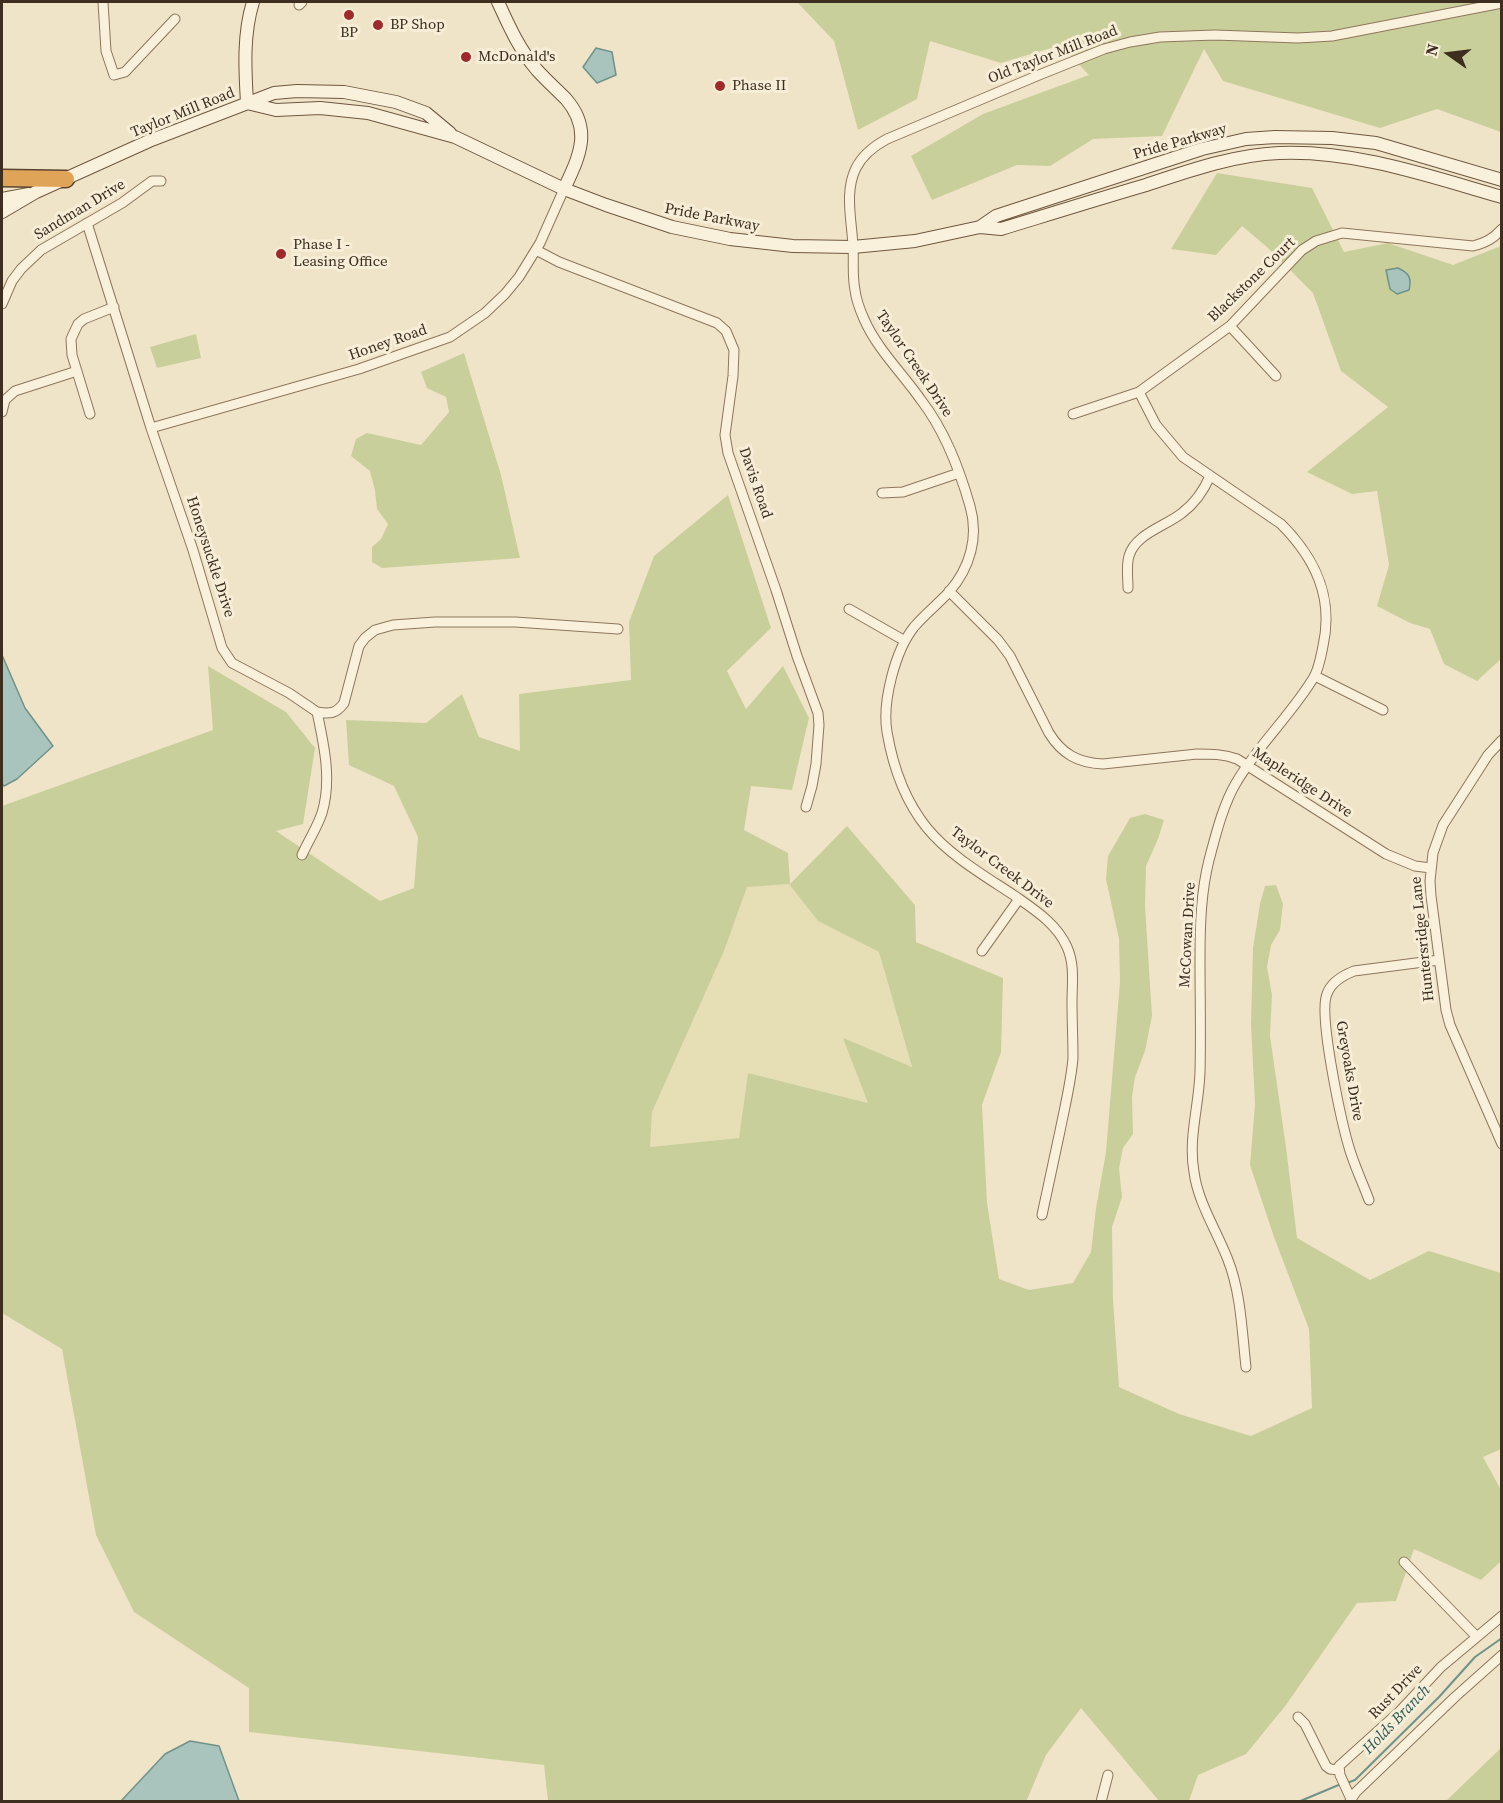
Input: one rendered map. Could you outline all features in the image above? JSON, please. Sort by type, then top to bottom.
[{"type":"highway","points":[[2,178],[66,179]]},
{"type":"main road","name":"Taylor Mill Road","points":[[2,212],[36,192],[149,141],[247,103],[246,41],[248,18],[253,2]]},
{"type":"main road","points":[[498,2],[524,54],[548,83],[568,102],[580,122],[581,146],[564,189]]},
{"type":"main road","name":"Pride Parkway","points":[[247,103],[274,93],[297,91],[369,95],[426,113],[455,137]]},
{"type":"main road","name":"Pride Parkway","points":[[247,103],[276,110],[320,108],[368,113],[455,137],[564,189],[641,217],[700,233],[757,243],[794,246],[853,247],[915,242],[980,227],[1002,229],[1205,166],[1278,153],[1363,159],[1392,165],[1502,197]]},
{"type":"main road","name":"Pride Parkway","points":[[980,227],[996,216],[1202,148],[1275,137],[1332,138],[1376,143],[1502,180]]},
{"type":"main road","name":"Taylor Mill Road","points":[[2,199],[36,192]]},
{"type":"street","points":[[103,2],[106,51],[114,75],[125,72],[175,19]]},
{"type":"street","name":"Old Taylor Mill Road","points":[[853,247],[849,204],[850,185],[859,163],[873,147],[1002,89],[1104,49],[1160,37],[1246,35],[1298,38],[1332,36],[1502,3]]},
{"type":"street","name":"Sandman Drive","points":[[2,304],[12,281],[30,260],[60,238],[123,202],[152,181],[161,181]]},
{"type":"street","name":"Honey Road","points":[[151,428],[359,369],[450,337],[485,313],[519,277],[536,250],[564,189]]},
{"type":"street","name":"Honeysuckle Drive","points":[[87,223],[225,653],[232,663],[289,693],[317,712]]},
{"type":"street","name":"Blackstone Court","points":[[1073,414],[1139,392],[1230,326],[1302,250],[1329,236],[1342,233],[1473,246],[1494,238],[1502,229]]},
{"type":"street","name":"Taylor Creek Drive","points":[[853,247],[855,290],[864,319],[932,415],[951,451],[971,510],[974,531],[972,548],[962,575],[914,627],[898,656],[891,681],[886,722],[899,777],[908,800],[935,837],[957,856],[1053,925],[1064,941],[1071,959],[1073,977],[1072,1059],[1068,1093],[1042,1215]]},
{"type":"street","name":"Davis Road","points":[[536,250],[559,262],[717,323],[726,331],[735,350],[725,435],[728,453],[818,713],[816,764],[806,807]]},
{"type":"street","points":[[90,414],[76,371],[70,345],[71,339],[78,324],[91,315],[114,307]]},
{"type":"street","points":[[1230,326],[1276,376]]},
{"type":"street","points":[[2,412],[4,400],[15,391],[76,371]]},
{"type":"street","name":"McCowan Drive","points":[[1139,392],[1156,425],[1183,457],[1281,524],[1294,537],[1312,562],[1324,594],[1326,611],[1325,639],[1315,676],[1236,782],[1224,808],[1203,891],[1200,922],[1200,1074],[1192,1154],[1198,1191],[1229,1262],[1237,1293],[1246,1367]]},
{"type":"street","points":[[882,493],[903,492],[958,473]]},
{"type":"street","points":[[1128,588],[1129,555],[1136,542],[1183,513],[1194,502],[1210,477]]},
{"type":"street","name":"Mapleridge Drive","points":[[949,591],[998,640],[1010,656],[1048,734],[1067,755],[1092,764],[1211,754],[1230,757],[1386,855],[1415,866],[1431,868]]},
{"type":"street","points":[[849,609],[905,641]]},
{"type":"street","points":[[302,855],[318,822],[326,793],[325,750],[317,712],[334,714],[344,703],[359,646],[375,630],[393,625],[435,622],[515,622],[618,629]]},
{"type":"street","points":[[1315,676],[1383,710]]},
{"type":"street","name":"Huntersridge Lane","points":[[1502,740],[1488,754],[1443,825],[1433,853],[1431,868],[1431,896],[1446,1010],[1450,1025],[1502,1144]]},
{"type":"street","points":[[981,951],[1019,899]]},
{"type":"street","name":"Greyoaks Drive","points":[[1369,1200],[1348,1146],[1343,1125],[1324,1018],[1326,995],[1343,975],[1354,971],[1439,960]]},
{"type":"street","points":[[1404,1562],[1476,1636]]},
{"type":"street","name":"Rust Drive","points":[[1339,1773],[1339,1766],[1378,1732],[1441,1667],[1502,1616]]},
{"type":"street","points":[[1351,1800],[1356,1792],[1502,1655]]},
{"type":"street","points":[[1298,1717],[1305,1724],[1326,1767],[1339,1773],[1351,1800]]},
{"type":"street","points":[[1101,1802],[1108,1775]]},
{"type":"shaded area","points":[[789,884],[818,921],[879,952],[912,1068],[844,1039],[869,1103],[748,1073],[739,1138],[650,1147],[652,1112],[724,951],[747,886]]},
{"type":"green space","points":[[797,2],[1501,2],[1501,132],[1437,109],[1380,128],[1223,81],[1204,49],[1162,136],[1093,139],[1050,166],[1017,165],[932,200],[911,156],[983,114],[1089,75],[1061,45],[1001,63],[930,41],[917,99],[858,130],[834,41]]},
{"type":"green space","points":[[1217,173],[1312,188],[1344,252],[1388,243],[1453,265],[1501,246],[1501,659],[1477,681],[1444,664],[1430,629],[1410,623],[1377,606],[1389,565],[1377,491],[1352,494],[1307,472],[1388,407],[1341,371],[1313,293],[1267,247],[1242,226],[1216,255],[1171,249]]},
{"type":"green space","points":[[196,334],[201,358],[157,368],[150,347]]},
{"type":"green space","points":[[464,353],[501,475],[520,558],[382,568],[372,562],[372,547],[381,539],[388,524],[377,509],[370,471],[351,456],[356,439],[367,433],[421,445],[449,412],[446,397],[427,388],[421,372]]},
{"type":"green space","points":[[728,495],[771,628],[727,671],[746,709],[783,666],[809,718],[792,790],[751,786],[744,830],[788,853],[790,884],[847,826],[915,905],[916,942],[1003,978],[1001,1052],[982,1105],[987,1203],[999,1279],[1029,1290],[1073,1283],[1091,1252],[1106,1152],[1120,982],[1119,939],[1106,879],[1108,856],[1130,818],[1145,814],[1164,820],[1146,866],[1145,906],[1152,1016],[1145,1051],[1135,1077],[1132,1097],[1133,1134],[1123,1148],[1119,1168],[1122,1197],[1112,1227],[1113,1299],[1119,1387],[1179,1414],[1251,1436],[1312,1408],[1309,1329],[1250,1165],[1255,1104],[1251,1024],[1253,948],[1265,886],[1276,885],[1283,904],[1280,930],[1271,945],[1267,967],[1272,995],[1270,1036],[1297,1238],[1370,1280],[1429,1251],[1501,1273],[1501,1449],[1483,1457],[1501,1490],[1501,1561],[1481,1580],[1414,1549],[1396,1601],[1357,1603],[1286,1705],[1246,1754],[1198,1775],[1189,1801],[1159,1801],[1081,1708],[1046,1755],[1026,1802],[548,1801],[544,1765],[249,1732],[249,1688],[134,1612],[96,1535],[62,1349],[2,1313],[2,806],[213,730],[208,666],[286,712],[315,748],[303,824],[276,831],[380,901],[414,888],[418,837],[394,786],[349,765],[346,720],[426,723],[462,694],[479,737],[520,751],[519,694],[631,680],[629,622],[654,556]],"holes":[[[789,884],[818,921],[879,952],[912,1067],[843,1038],[868,1103],[748,1073],[739,1138],[650,1147],[652,1112],[724,951],[747,887]]]},
{"type":"green space","points":[[1501,1748],[1501,1801],[1446,1801]]},
{"type":"water","points":[[596,48],[612,52],[616,75],[597,83],[583,67]]},
{"type":"water","points":[[1398,268],[1407,274],[1410,282],[1409,290],[1397,294],[1390,289],[1386,270]]},
{"type":"water","points":[[2,655],[25,708],[53,746],[17,779],[4,786],[2,784]]},
{"type":"water","points":[[190,1741],[219,1746],[239,1801],[121,1801],[165,1754]]},
{"type":"waterway","name":"Holds Branch","points":[[1347,1783],[1355,1780],[1439,1697],[1475,1657],[1502,1638]]},
{"type":"waterway","name":"Holds Branch","points":[[1298,1802],[1341,1784]]},
{"type":"place","name":"BP","points":[[349,15]]},
{"type":"place","name":"BP Shop","points":[[378,25]]},
{"type":"place","name":"McDonald's","points":[[466,57]]},
{"type":"place","name":"Phase II","points":[[720,86]]},
{"type":"place","name":"Phase I - Leasing Office","points":[[281,254]]}]
